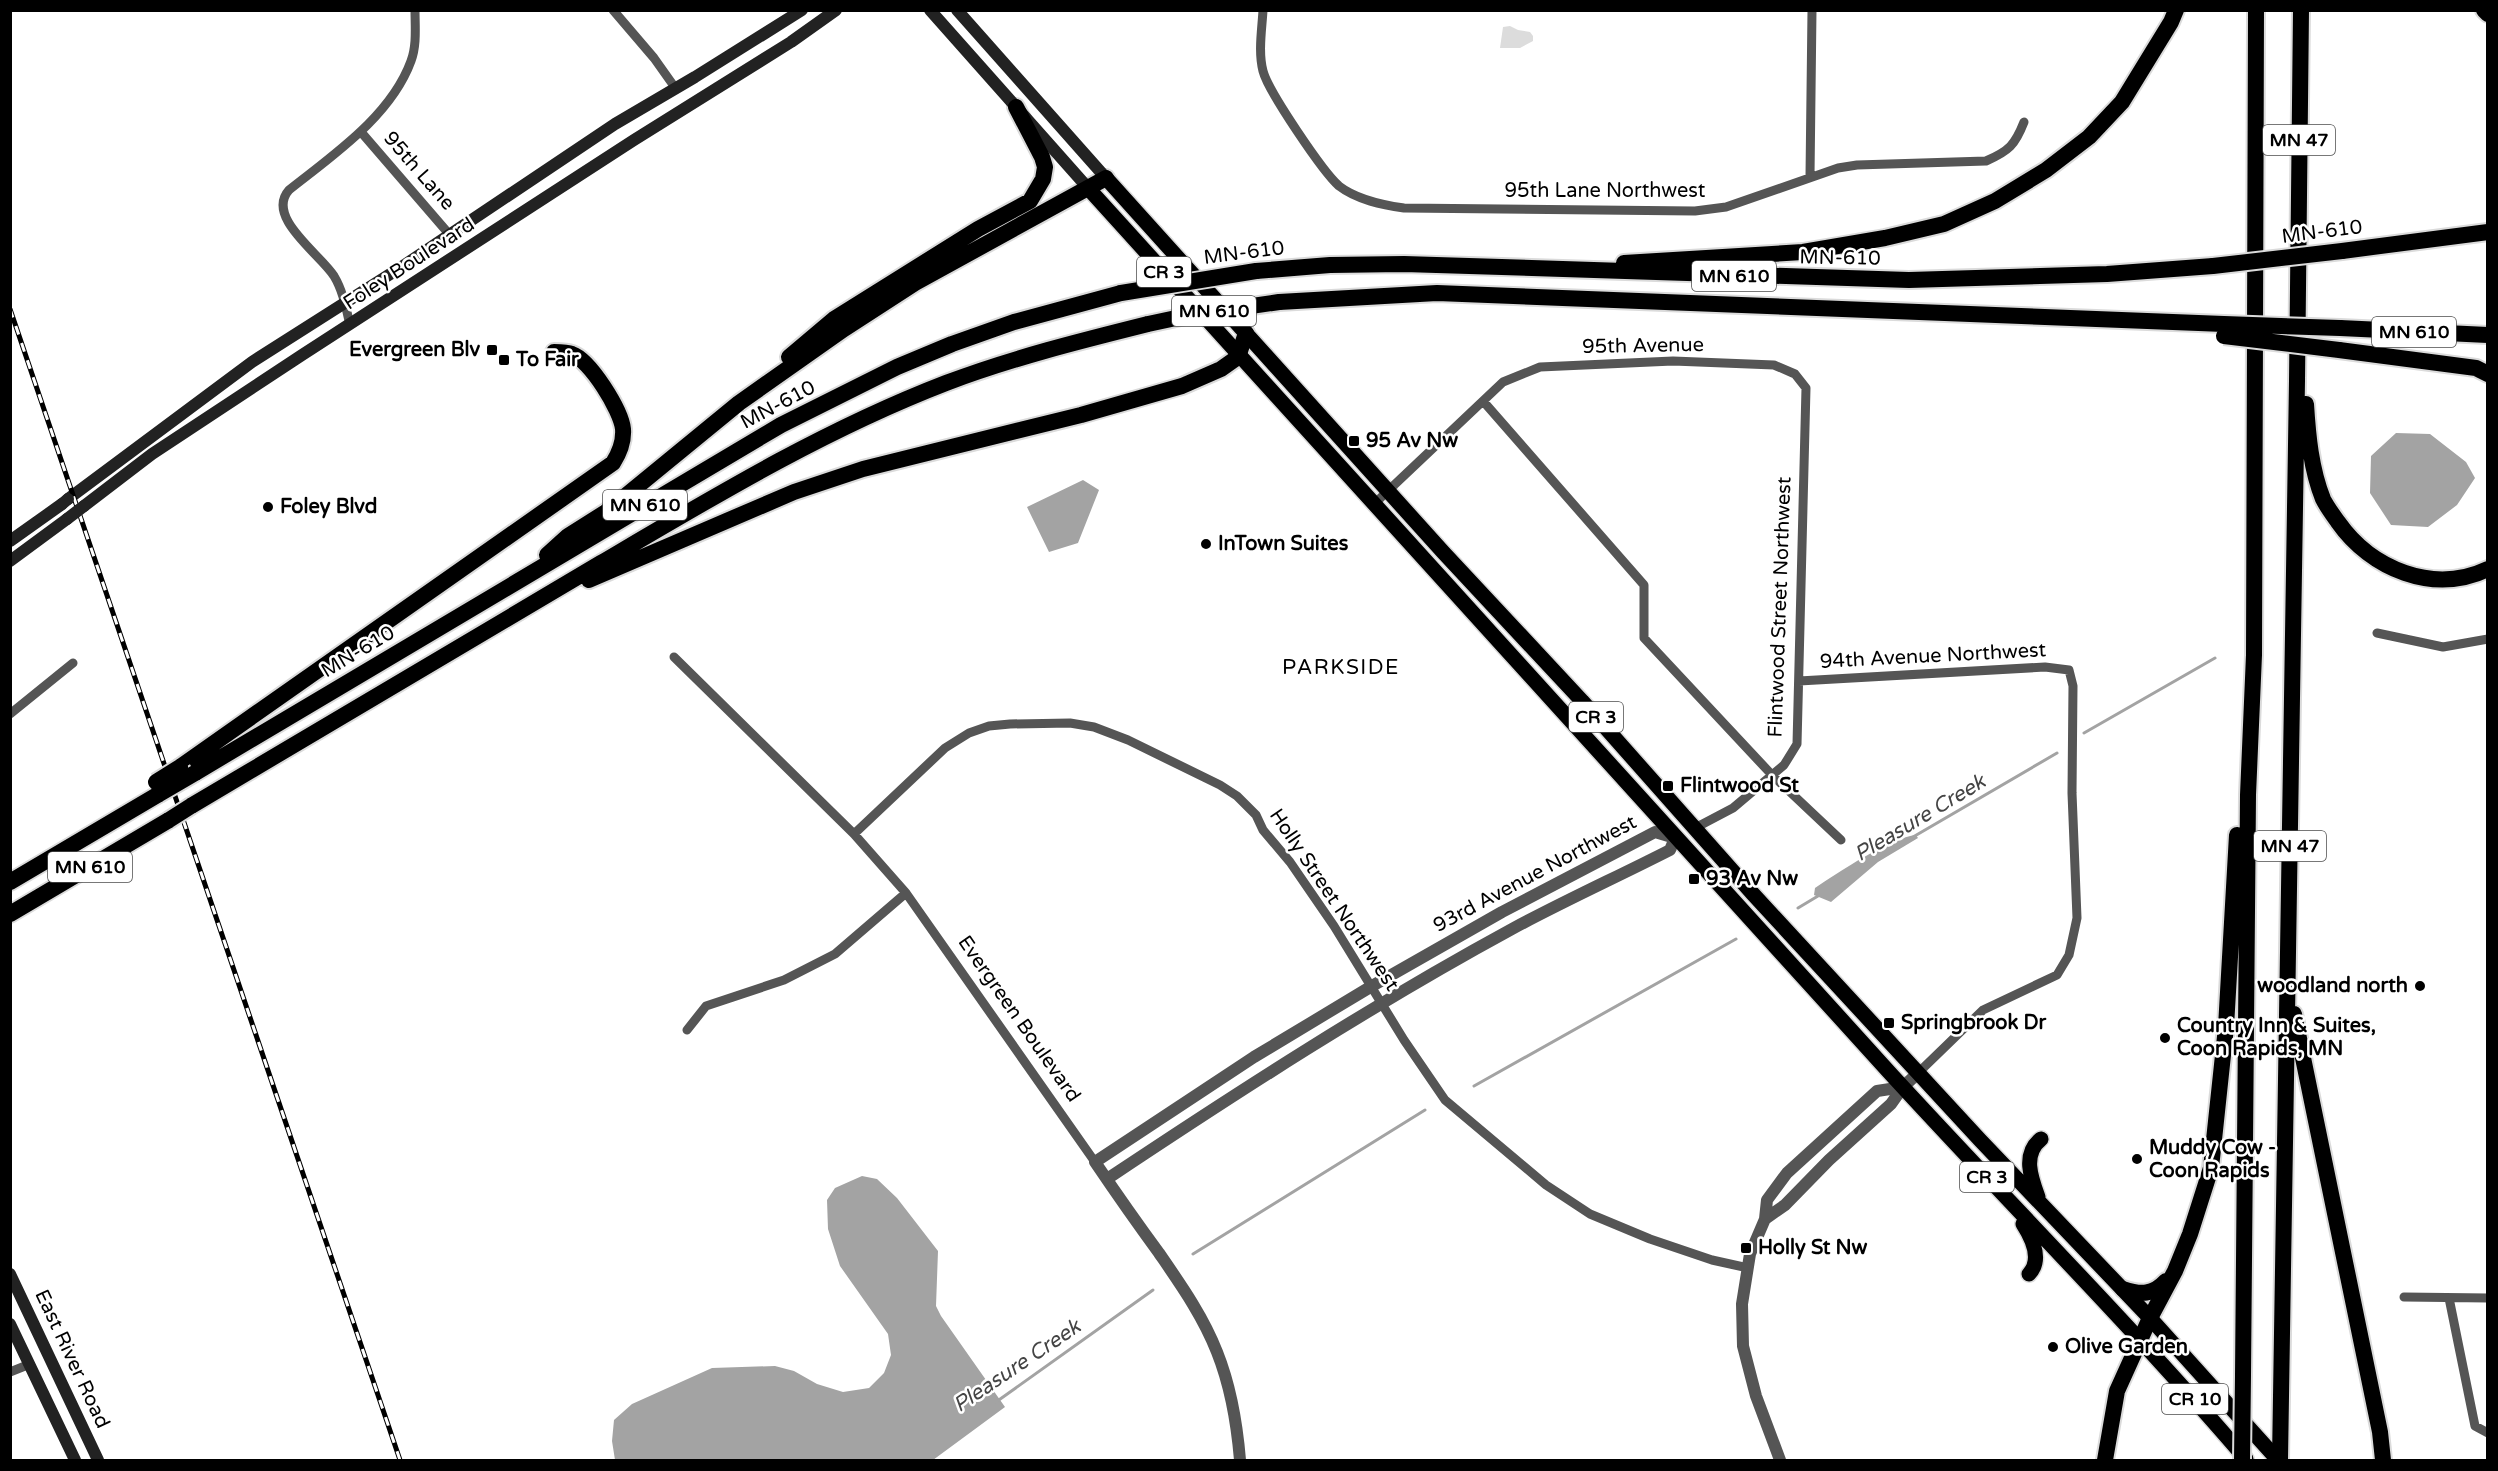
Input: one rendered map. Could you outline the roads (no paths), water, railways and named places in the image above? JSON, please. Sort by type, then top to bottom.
[{"type":"highway","points":[[1588,270],[1631,262],[1803,252],[1885,238],[1944,224],[1995,201],[2046,170],[2089,137],[2122,102],[2171,22],[2175,10]]},
{"type":"highway","name":"MN 47","points":[[2242,1461],[2248,795],[2254,655],[2256,10]]},
{"type":"highway","name":"MN 47","points":[[2279,1461],[2301,10]]},
{"type":"highway","points":[[2484,10],[2487,14]]},
{"type":"highway","points":[[515,583],[568,536],[606,512],[739,403],[810,337],[834,319],[978,229],[1030,201],[1042,179],[1045,167],[1016,107]]},
{"type":"highway","points":[[739,403],[844,329],[915,283],[1106,178]]},
{"type":"highway","name":"MN-610","points":[[10,882],[188,770],[515,583],[781,425],[897,367],[1014,322],[1121,293],[1256,271],[1330,265],[1404,264],[1909,280],[2096,274],[2213,266],[2487,232]]},
{"type":"highway","points":[[2298,269],[2307,417],[2313,468],[2324,501],[2349,538],[2392,570],[2416,578],[2438,579],[2473,576],[2487,569]]},
{"type":"highway","name":"MN 610","points":[[10,914],[530,605],[797,450],[872,414],[947,382],[1037,352],[1148,324],[1190,315],[1280,302],[1437,293],[2163,321],[2224,330],[2340,328],[2487,335]]},
{"type":"highway","points":[[2224,330],[2339,350],[2476,368],[2487,374]]},
{"type":"highway","points":[[530,605],[794,492],[863,469],[1082,415],[1182,386],[1221,369],[1238,357],[1246,333]]},
{"type":"highway","points":[[188,770],[613,464],[623,444],[622,420],[618,411],[592,371],[580,358],[571,353],[554,352]]},
{"type":"highway","points":[[2105,1461],[2117,1391],[2139,1340],[2175,1271],[2190,1234],[2211,1167],[2227,1016],[2237,832],[2248,795]]},
{"type":"highway","points":[[2288,983],[2371,1386],[2383,1461]]},
{"type":"highway","points":[[2123,1289],[2138,1293],[2157,1291],[2175,1271]]},
{"type":"main road","name":"Foley Boulevard","points":[[10,542],[237,373],[615,124],[695,78],[802,10]]},
{"type":"main road","name":"Foley Boulevard","points":[[10,561],[152,454],[836,10]]},
{"type":"main road","name":"CR 3","points":[[930,10],[1373,506],[1903,1087],[2139,1340]]},
{"type":"main road","name":"CR 3","points":[[957,10],[1388,492],[1582,701],[1918,1073],[2150,1318]]},
{"type":"main road","points":[[2041,1139],[2031,1154],[2030,1168],[2039,1197],[2049,1211]]},
{"type":"main road","points":[[1993,1183],[2029,1233],[2035,1246],[2034,1265],[2029,1274]]},
{"type":"main road","name":"East River Road","points":[[10,1274],[98,1461]]},
{"type":"main road","name":"CR 10","points":[[2150,1318],[2279,1461]]},
{"type":"main road","name":"East River Road","points":[[10,1323],[75,1461]]},
{"type":"main road","name":"CR 10","points":[[2139,1340],[2193,1397],[2248,1461]]},
{"type":"street","points":[[350,325],[345,303],[334,276],[286,222],[282,202],[289,190],[362,132],[391,96],[412,60],[415,49],[415,10]]},
{"type":"street","points":[[613,10],[654,58],[676,89]]},
{"type":"street","name":"95th Lane Northwest","points":[[1263,10],[1261,62],[1266,81],[1324,169],[1339,186],[1371,201],[1404,208],[1695,212],[1726,207],[1810,176],[1857,165],[1986,161],[2002,154],[2016,142],[2024,122]]},
{"type":"street","points":[[1810,176],[1812,10]]},
{"type":"street","name":"95th Lane","points":[[362,132],[449,234]]},
{"type":"street","name":"95th Avenue","points":[[1483,401],[1503,382],[1540,367],[1673,361],[1774,365],[1795,375],[1806,388]]},
{"type":"street","name":"Flintwood Street Northwest","points":[[1675,838],[1733,808],[1784,765],[1797,744],[1806,388]]},
{"type":"street","points":[[1373,506],[1483,401],[1644,585],[1644,638],[1772,775],[1841,840]]},
{"type":"street","points":[[2377,633],[2442,646],[2487,639]]},
{"type":"street","name":"Evergreen Boulevard","points":[[674,657],[854,834],[906,893],[1107,1179],[1203,1321],[1226,1379],[1234,1411],[1240,1461]]},
{"type":"street","points":[[10,714],[73,663]]},
{"type":"street","name":"94th Avenue Northwest","points":[[1799,681],[2045,667],[2069,670],[2073,686],[2072,793],[2078,918],[2069,955],[2057,975],[1983,1010],[1918,1073]]},
{"type":"street","name":"Holly Street Northwest","points":[[854,834],[935,756],[958,738],[972,731],[1010,724],[1070,723],[1094,727],[1128,740],[1220,785],[1256,815],[1263,830],[1303,881],[1445,1100],[1546,1185],[1590,1214],[1650,1239],[1712,1260],[1748,1268]]},
{"type":"street","name":"93rd Avenue Northwest","points":[[1095,1162],[1254,1057],[1502,912],[1655,832],[1675,838],[1670,850],[1512,929],[1237,1091],[1107,1179]]},
{"type":"street","points":[[687,1030],[706,1006],[784,980],[835,954],[906,893]]},
{"type":"street","points":[[1765,1219],[1785,1204],[1829,1160],[1892,1104],[1903,1087],[1918,1073]]},
{"type":"street","points":[[1780,1461],[1756,1395],[1743,1346],[1742,1304],[1750,1254],[1765,1219],[1767,1200],[1787,1173],[1877,1091],[1903,1087]]},
{"type":"street","points":[[2404,1297],[2487,1298]]},
{"type":"street","points":[[2449,1298],[2475,1426],[2487,1433]]},
{"type":"street","points":[[10,1372],[30,1364]]},
{"type":"waterway","points":[[2084,733],[2215,658]]},
{"type":"waterway","name":"Pleasure Creek","points":[[1913,837],[2057,753]]},
{"type":"waterway","name":"Pleasure Creek","points":[[1798,908],[1818,896]]},
{"type":"waterway","name":"Pleasure Creek","points":[[1474,1086],[1736,939]]},
{"type":"waterway","name":"Pleasure Creek","points":[[1193,1254],[1425,1110]]},
{"type":"waterway","name":"Pleasure Creek","points":[[996,1402],[1153,1290]]},
{"type":"railway","points":[[10,309],[400,1460]]},
{"type":"place","name":"Evergreen Blv","points":[[492,350]]},
{"type":"place","name":"To Fair","points":[[504,360]]},
{"type":"place","name":"95 Av Nw","points":[[1354,441]]},
{"type":"place","name":"Foley Blvd","points":[[268,507]]},
{"type":"place","name":"InTown Suites","points":[[1206,544]]},
{"type":"place","name":"Flintwood St","points":[[1668,786]]},
{"type":"place","name":"93 Av Nw","points":[[1694,879]]},
{"type":"place","name":"woodland north","points":[[2420,986]]},
{"type":"place","name":"Springbrook Dr","points":[[1889,1023]]},
{"type":"place","name":"Country Inn & Suites, Coon Rapids, MN","points":[[2165,1038]]},
{"type":"place","name":"Muddy Cow - Coon Rapids","points":[[2137,1159]]},
{"type":"place","name":"Holly St Nw","points":[[1746,1248]]},
{"type":"place","name":"Olive Garden","points":[[2053,1347]]},
{"type":"district","name":"PARKSIDE","points":[[1341,667]]}]
